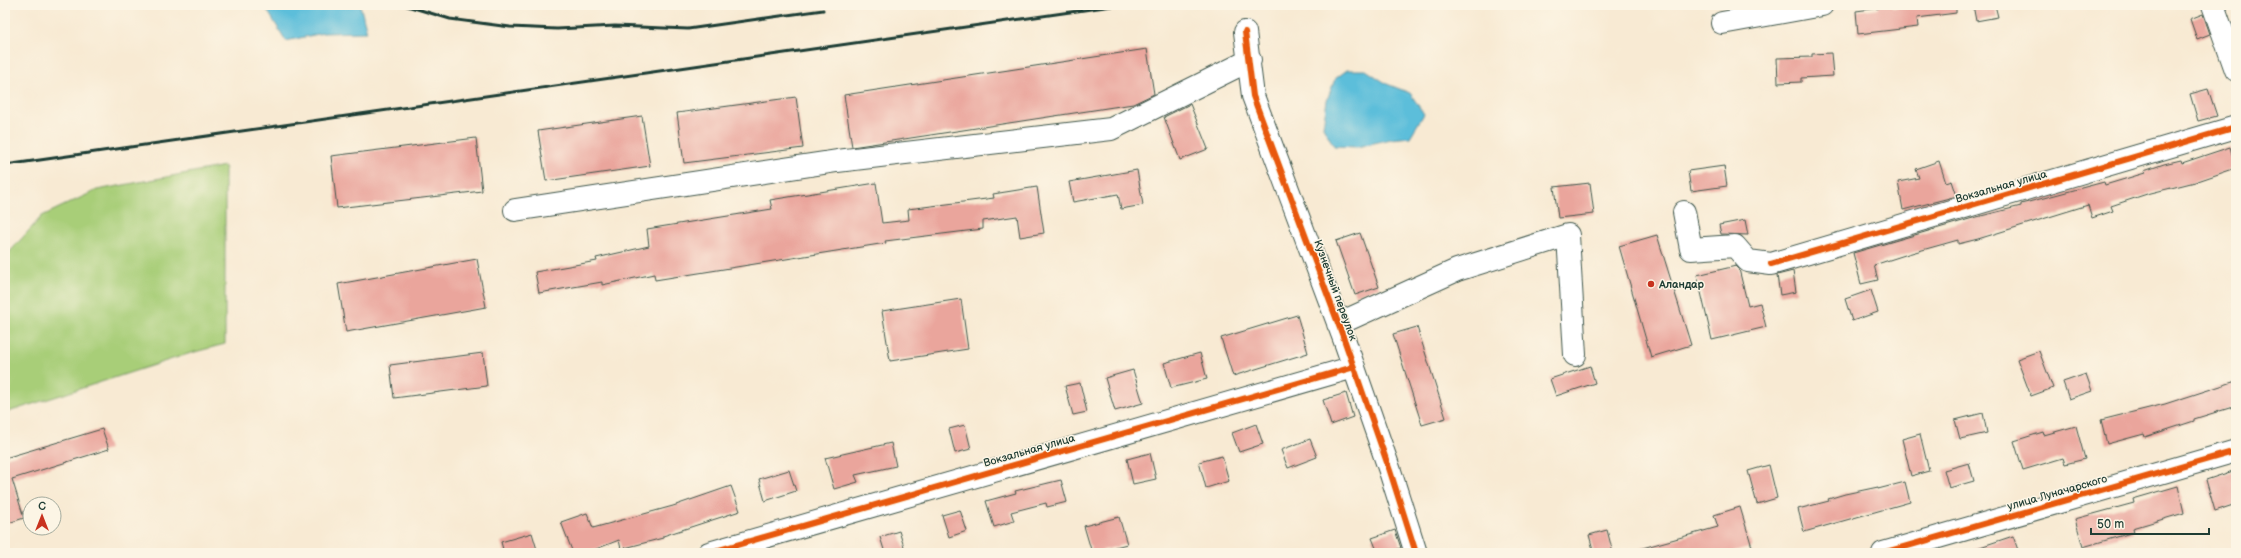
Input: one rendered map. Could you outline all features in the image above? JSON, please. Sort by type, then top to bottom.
[{"type":"street","points":[[1722,23],[1822,5]]},
{"type":"street","points":[[2215,10],[2236,70]]},
{"type":"street","name":"Кузнечный переулок","points":[[1245,32],[1250,60],[1253,96],[1354,367],[1390,471],[1416,553]]},
{"type":"street","points":[[515,210],[837,161],[1111,129],[1250,60]]},
{"type":"street","name":"Вокзальная улица","points":[[1684,212],[1691,249],[1735,246],[1748,260],[1771,264],[2236,128]]},
{"type":"street","points":[[1338,324],[1457,270],[1568,234],[1575,356]]},
{"type":"street","name":"Вокзальная улица","points":[[709,553],[1354,367]]},
{"type":"street","name":"улица Луначарского","points":[[1883,553],[2236,451]]},
{"type":"green space","points":[[225,166],[225,344],[191,353],[5,413],[5,257],[42,216],[97,190]]},
{"type":"water","points":[[264,5],[360,5],[367,32],[323,33],[286,41]]},
{"type":"water","points":[[1347,70],[1366,70],[1387,84],[1410,93],[1424,114],[1410,137],[1391,139],[1357,147],[1334,146],[1323,127],[1327,100],[1335,79]]},
{"type":"building","points":[[1879,5],[1892,5],[1892,8],[1914,5],[1956,5],[1956,13],[1917,18],[1918,27],[1858,34],[1856,11],[1879,8]]},
{"type":"building","points":[[1973,5],[1995,5],[1998,17],[1976,21]]},
{"type":"building","points":[[2203,14],[2210,34],[2197,39],[2190,19]]},
{"type":"building","points":[[1147,49],[1154,94],[1133,104],[852,147],[844,95]]},
{"type":"building","points":[[1831,53],[1833,76],[1801,78],[1801,82],[1778,83],[1777,58],[1812,57],[1812,54]]},
{"type":"building","points":[[2208,89],[2217,116],[2198,121],[2190,94]]},
{"type":"building","points":[[796,97],[803,148],[684,163],[677,113]]},
{"type":"building","points":[[1190,104],[1208,149],[1180,160],[1164,117]]},
{"type":"building","points":[[642,116],[650,166],[546,181],[538,131]]},
{"type":"building","points":[[476,138],[482,191],[337,208],[331,156]]},
{"type":"building","points":[[2230,147],[2236,168],[2195,182],[2147,194],[2111,206],[2113,211],[2092,218],[2088,205],[1978,239],[1958,244],[1958,240],[1908,254],[1874,265],[1878,280],[1861,284],[1853,253],[1973,218],[2021,206],[2021,204],[2104,182],[2105,185],[2145,173],[2144,171],[2164,164],[2181,160],[2182,163]]},
{"type":"building","points":[[1939,161],[1946,183],[1952,181],[1957,196],[1903,210],[1898,182],[1919,178],[1916,169]]},
{"type":"building","points":[[1724,166],[1727,186],[1691,191],[1688,171]]},
{"type":"building","points":[[1137,170],[1143,205],[1121,209],[1118,194],[1073,202],[1069,182]]},
{"type":"building","points":[[876,183],[882,223],[909,220],[908,209],[994,198],[993,194],[1037,187],[1044,233],[1020,237],[1017,216],[983,221],[983,229],[885,241],[886,243],[655,280],[654,274],[602,285],[602,282],[539,293],[535,272],[597,261],[596,258],[649,246],[647,229],[772,209],[770,200]]},
{"type":"building","points":[[1590,183],[1594,214],[1558,218],[1554,187]]},
{"type":"building","points":[[1745,220],[1748,235],[1721,234],[1719,225]]},
{"type":"building","points":[[1360,233],[1379,287],[1355,295],[1336,241]]},
{"type":"building","name":"Аландар","points":[[1657,235],[1691,345],[1651,357],[1619,246]]},
{"type":"building","points":[[477,259],[486,307],[346,332],[338,284]]},
{"type":"building","points":[[1736,266],[1739,269],[1748,306],[1760,303],[1766,327],[1712,340],[1697,275]]},
{"type":"building","points":[[1793,271],[1796,292],[1780,295],[1777,275]]},
{"type":"building","points":[[1871,290],[1878,312],[1852,321],[1845,299]]},
{"type":"building","points":[[961,299],[968,349],[890,361],[882,311]]},
{"type":"building","points":[[1297,315],[1308,353],[1233,376],[1221,338]]},
{"type":"building","points":[[1417,327],[1446,418],[1422,425],[1393,334]]},
{"type":"building","points":[[2039,351],[2053,388],[2031,396],[2017,359]]},
{"type":"building","points":[[483,353],[487,386],[394,398],[390,365]]},
{"type":"building","points":[[1200,353],[1207,379],[1171,388],[1164,363]]},
{"type":"building","points":[[1590,366],[1595,383],[1556,396],[1550,379]]},
{"type":"building","points":[[1133,370],[1143,403],[1115,411],[1105,378]]},
{"type":"building","points":[[2086,374],[2092,391],[2069,399],[2063,382]]},
{"type":"building","points":[[2236,381],[2236,406],[2194,419],[2194,421],[2145,437],[2144,434],[2107,444],[2101,420],[2165,404]]},
{"type":"building","points":[[1080,383],[1087,412],[1073,415],[1065,386]]},
{"type":"building","points":[[1346,393],[1353,417],[1331,425],[1323,400]]},
{"type":"building","points":[[1983,413],[1987,433],[1960,439],[1955,420]]},
{"type":"building","points":[[1256,424],[1263,444],[1239,452],[1232,433]]},
{"type":"building","points":[[965,425],[971,449],[955,453],[949,429]]},
{"type":"building","points":[[2076,426],[2085,459],[2065,464],[2063,458],[2023,470],[2014,441],[2043,432],[2044,435]]},
{"type":"building","points":[[102,429],[109,449],[12,479],[22,512],[22,519],[5,524],[5,458]]},
{"type":"building","points":[[1920,434],[1929,471],[1911,476],[1902,439]]},
{"type":"building","points":[[1310,439],[1317,457],[1288,468],[1281,450]]},
{"type":"building","points":[[891,443],[896,466],[855,475],[858,482],[834,489],[825,458]]},
{"type":"building","points":[[1150,453],[1156,479],[1133,484],[1127,459]]},
{"type":"building","points":[[1222,456],[1229,481],[1206,488],[1199,462]]},
{"type":"building","points":[[1969,463],[1974,481],[1949,488],[1944,470]]},
{"type":"building","points":[[1769,465],[1777,498],[1757,504],[1748,471]]},
{"type":"building","points":[[789,470],[796,491],[765,501],[759,479]]},
{"type":"building","points":[[2236,470],[2236,504],[2215,511],[2206,480]]},
{"type":"building","points":[[1061,480],[1067,502],[1047,507],[1046,503],[1011,512],[1014,521],[994,527],[986,501],[1016,493],[1015,491]]},
{"type":"building","points":[[1905,482],[1910,502],[1804,532],[1798,509],[1829,501],[1828,499],[1845,494],[1878,487],[1878,489]]},
{"type":"building","points":[[731,486],[740,511],[663,536],[663,538],[621,549],[619,540],[586,553],[573,553],[561,522],[587,513],[593,528],[673,506]]},
{"type":"building","points":[[2178,486],[2184,513],[2133,528],[2134,532],[2083,547],[2075,519],[2134,503],[2133,499]]},
{"type":"building","points":[[1740,507],[1752,547],[1731,553],[1639,553],[1639,549],[1718,527],[1714,515]]},
{"type":"building","points":[[960,510],[967,531],[949,537],[942,515]]},
{"type":"building","points":[[1119,517],[1127,544],[1092,553],[1084,526]]},
{"type":"building","points":[[1395,530],[1401,548],[1387,553],[1378,553],[1372,538]]},
{"type":"building","points":[[1607,530],[1613,553],[1594,553],[1589,535]]},
{"type":"building","points":[[899,531],[906,553],[885,553],[880,537]]},
{"type":"building","points":[[532,533],[538,553],[504,553],[501,542]]},
{"type":"building","points":[[2013,536],[2019,553],[1968,553],[1968,551]]},
{"type":"railway","points":[[404,5],[450,19],[510,27],[557,29],[615,26],[688,29],[823,10]]},
{"type":"railway","points":[[5,165],[1119,5]]},
{"type":"cycle path","points":[[1245,32],[1253,96],[1344,339],[1390,471],[1416,553]]},
{"type":"cycle path","points":[[1771,264],[2236,127]]},
{"type":"cycle path","points":[[709,553],[1354,367]]},
{"type":"cycle path","points":[[1883,553],[2236,451]]},
{"type":"place","name":"Аландар","points":[[1651,284]]}]
